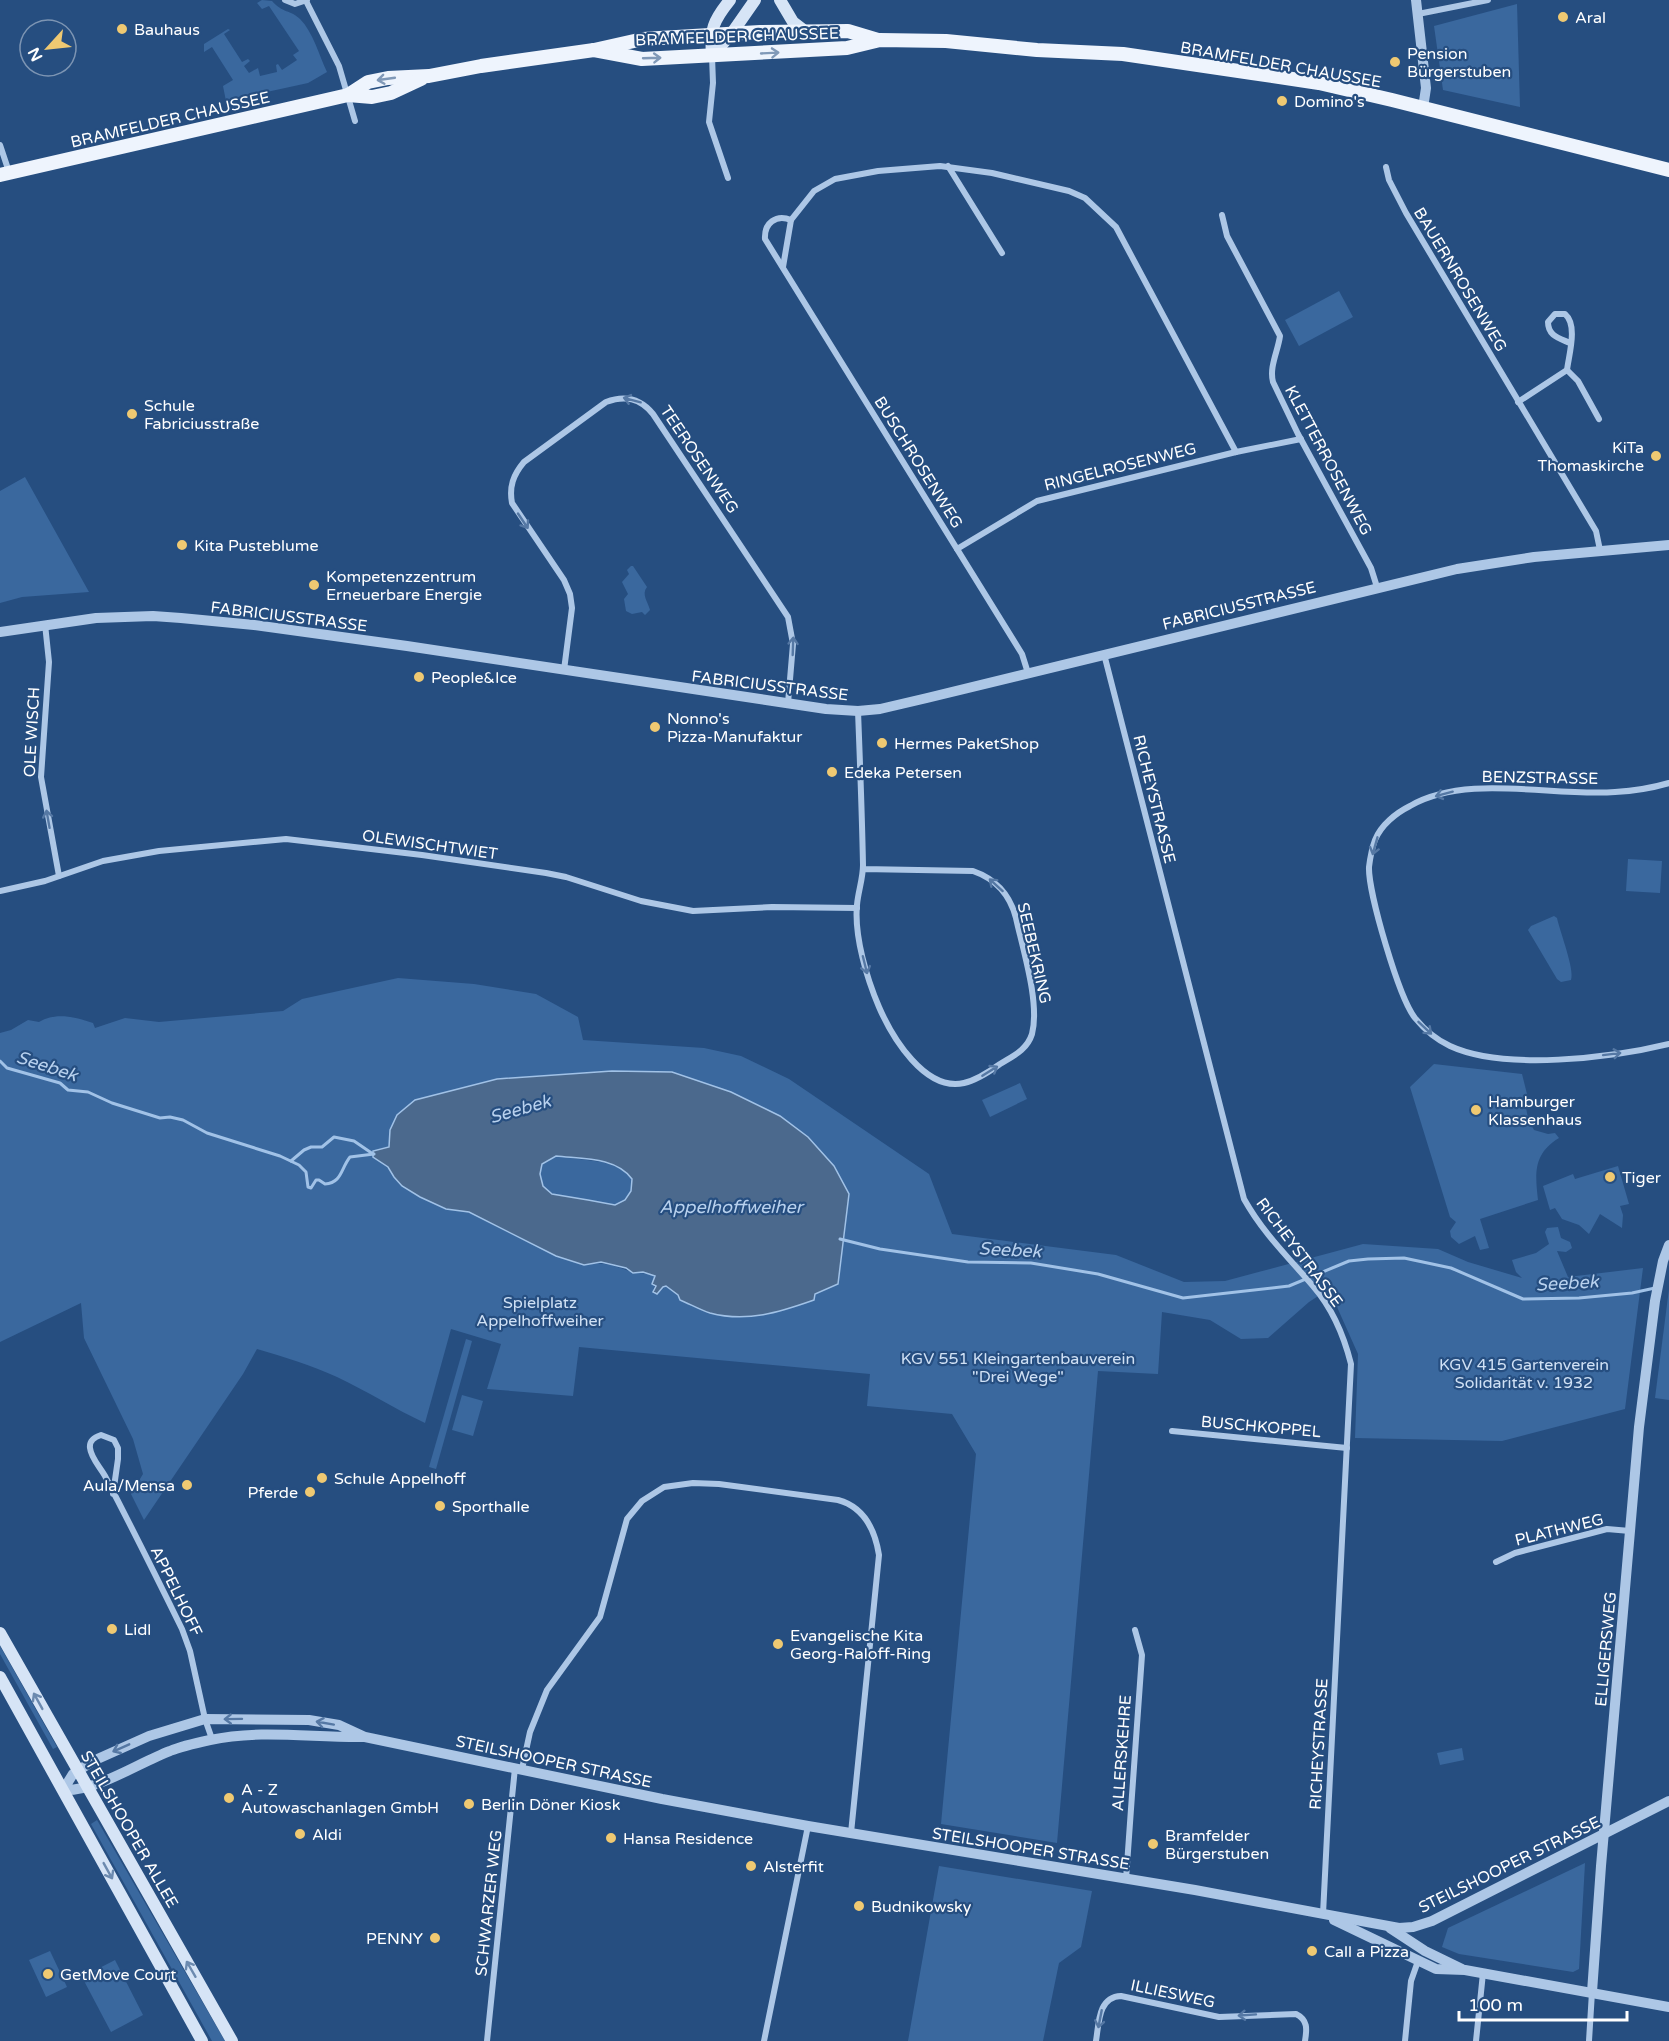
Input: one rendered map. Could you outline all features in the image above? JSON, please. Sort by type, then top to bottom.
[{"type":"main road","points":[[712,56],[710,34],[715,21],[730,0]]},
{"type":"main road","points":[[712,56],[732,33],[755,0]]},
{"type":"main road","points":[[780,0],[793,22],[806,32]]},
{"type":"main road","name":"BRAMFELDER CHAUSSEE","points":[[5,173],[348,95],[372,97],[391,93],[429,76],[594,50],[643,39],[732,33],[848,31],[880,40]]},
{"type":"main road","name":"BRAMFELDER CHAUSSEE","points":[[594,50],[642,59],[847,48],[880,40],[946,41],[1037,50],[1123,54],[1319,84],[1669,170]]},
{"type":"main road","name":"STEILSHOOPER ALLEE","points":[[0,1633],[232,2041]]},
{"type":"main road","points":[[0,1677],[202,2041]]},
{"type":"street","points":[[285,0],[296,4],[307,1],[339,66],[355,121]]},
{"type":"street","points":[[1416,0],[1426,88],[1423,108]]},
{"type":"street","points":[[1418,14],[1488,0]]},
{"type":"street","points":[[712,56],[713,83],[709,122],[728,178]]},
{"type":"street","points":[[0,145],[5,173]]},
{"type":"street","points":[[948,166],[1002,254]]},
{"type":"street","points":[[783,268],[792,220],[814,191],[835,178],[878,171],[948,166],[992,173],[1069,191],[1085,198],[1116,226],[1236,452]]},
{"type":"street","name":"BAUERNROSENWEG","points":[[1386,167],[1389,180],[1406,213],[1596,531],[1600,550]]},
{"type":"street","name":"KLETTERROSENWEG","points":[[1222,215],[1227,236],[1280,336],[1271,373],[1273,382],[1371,568],[1377,587]]},
{"type":"street","name":"BUSCHROSENWEG","points":[[792,220],[786,218],[771,222],[765,230],[765,239],[1022,654],[1028,673]]},
{"type":"street","points":[[1567,370],[1570,343],[1571,320],[1565,314],[1555,314],[1548,322],[1548,330],[1552,335],[1570,343]]},
{"type":"street","points":[[1518,402],[1567,370]]},
{"type":"street","points":[[1567,370],[1578,381],[1599,419]]},
{"type":"street","name":"TEEROSENWEG","points":[[564,670],[572,608],[570,594],[564,580],[512,503],[510,492],[512,481],[524,462],[606,402],[615,398],[630,398],[639,401],[653,414],[789,617],[794,644],[788,704]]},
{"type":"street","name":"RINGELROSENWEG","points":[[957,549],[1037,501],[1236,452],[1301,439]]},
{"type":"street","name":"FABRICIUSSTRASSE","points":[[0,632],[45,624],[113,617],[175,617],[264,626],[826,710],[858,711],[899,705],[1377,587],[1479,565],[1600,550],[1669,545]]},
{"type":"street","name":"OLE WISCH","points":[[45,624],[49,662],[41,777],[59,876]]},
{"type":"street","name":"RICHEYSTRASSE","points":[[1104,654],[1244,1199],[1265,1234],[1309,1282],[1339,1326],[1351,1364],[1323,1915]]},
{"type":"street","name":"SEEBEKRING","points":[[858,711],[863,869],[856,908],[863,957],[876,1000],[901,1046],[921,1069],[941,1082],[957,1084],[976,1079],[1022,1051],[1029,1043],[1035,1021],[1034,1005],[1013,907],[997,884],[973,871],[863,869]]},
{"type":"street","name":"BENZSTRASSE","points":[[1669,783],[1614,792],[1465,789],[1413,804],[1400,811],[1380,831],[1369,867],[1371,890],[1402,997],[1414,1017],[1425,1029],[1451,1046],[1470,1053],[1528,1060],[1586,1057],[1644,1050],[1669,1044]]},
{"type":"street","name":"OLEWISCHTWIET","points":[[0,891],[59,876],[103,861],[159,851],[286,839],[546,873],[641,901],[693,911],[772,907],[856,908]]},
{"type":"street","name":"ELLIGERSWEG","points":[[1589,2041],[1639,1426],[1659,1276],[1669,1245]]},
{"type":"street","name":"BUSCHKOPPEL","points":[[1172,1431],[1347,1448]]},
{"type":"street","name":"APPELHOFF","points":[[114,1494],[118,1448],[114,1440],[101,1435],[92,1440],[90,1449],[182,1629],[190,1651],[205,1719],[212,1739]]},
{"type":"street","name":"SCHWARZER WEG","points":[[487,2041],[518,1768],[547,1690],[600,1617],[627,1519],[642,1501],[664,1487],[693,1483],[719,1484],[838,1500],[847,1502],[868,1521],[874,1533],[879,1555],[851,1833]]},
{"type":"street","name":"PLATHWEG","points":[[1496,1562],[1515,1553],[1607,1529],[1630,1531]]},
{"type":"street","name":"ALLERSKEHRE","points":[[1126,1879],[1142,1655],[1136,1630]]},
{"type":"street","name":"STEILSHOOPER STRASSE","points":[[365,1737],[339,1725],[309,1720],[205,1719],[123,1746],[77,1770],[63,1790],[74,1791],[87,1788],[170,1751],[212,1739],[274,1734],[332,1738],[365,1737],[808,1826],[1200,1890],[1399,1928],[1413,1927],[1432,1921],[1669,1801]]},
{"type":"street","points":[[764,2041],[808,1826]]},
{"type":"street","points":[[1323,1915],[1377,1939],[1418,1961],[1444,1970],[1465,1970],[1669,2007]]},
{"type":"street","points":[[1387,1926],[1425,1951],[1465,1970]]},
{"type":"street","points":[[1405,2041],[1411,1981],[1418,1961]]},
{"type":"street","points":[[1476,2041],[1483,1973]]},
{"type":"street","name":"ILLIESWEG","points":[[1096,2041],[1103,2005],[1108,2000],[1121,1996],[1219,2017],[1296,2014],[1304,2019],[1307,2029],[1305,2041]]},
{"type":"green space","points":[[262,0],[272,1],[305,24],[327,72],[308,83],[226,101],[223,86],[233,80],[212,47],[204,52],[204,44],[228,29],[230,30],[224,34],[242,62],[248,59],[250,61],[244,66],[249,73],[258,68],[260,76],[277,72],[276,65],[278,64],[282,70],[297,60],[293,55],[299,51],[269,6],[262,9],[257,3]]},
{"type":"green space","points":[[1517,4],[1520,107],[1443,90],[1434,26]]},
{"type":"green space","points":[[1339,291],[1353,317],[1299,346],[1285,320]]},
{"type":"green space","points":[[25,477],[89,592],[22,597],[0,603],[0,491]]},
{"type":"green space","points":[[631,566],[647,587],[645,595],[650,610],[645,615],[642,612],[632,614],[626,611],[624,599],[628,594],[622,582],[629,574],[627,570]]},
{"type":"green space","points":[[1628,859],[1662,861],[1660,893],[1626,891]]},
{"type":"green space","points":[[1554,916],[1557,918],[1572,975],[1571,980],[1561,982],[1528,930],[1531,926]]},
{"type":"green space","points":[[398,978],[474,984],[536,994],[578,1017],[583,1040],[704,1048],[741,1056],[789,1079],[929,1174],[952,1234],[1116,1255],[1184,1282],[1225,1281],[1363,1244],[1438,1249],[1468,1262],[1522,1278],[1516,1272],[1512,1260],[1536,1253],[1549,1244],[1545,1232],[1547,1228],[1558,1227],[1561,1238],[1570,1242],[1572,1248],[1566,1252],[1557,1251],[1568,1277],[1643,1268],[1625,1409],[1502,1441],[1355,1438],[1358,1354],[1329,1289],[1309,1302],[1268,1338],[1241,1339],[1210,1320],[1162,1312],[1158,1374],[1098,1371],[1057,1843],[941,1824],[976,1454],[952,1414],[867,1406],[870,1374],[579,1347],[573,1396],[487,1389],[501,1344],[451,1329],[425,1423],[348,1382],[257,1349],[243,1374],[144,1520],[131,1494],[143,1474],[133,1439],[84,1338],[81,1303],[0,1342],[0,1033],[11,1030],[28,1020],[39,1022],[59,1016],[93,1023],[95,1028],[125,1018],[159,1022],[283,1011],[302,999]],"holes":[[[612,1071],[672,1072],[731,1092],[849,1194],[838,1284],[814,1294],[679,1295],[666,1286],[657,1294],[653,1292],[656,1276],[632,1272],[608,1264],[584,1265],[469,1212],[446,1209],[394,1177],[374,1151],[389,1147],[390,1130],[397,1116],[415,1100],[497,1079]]]},
{"type":"green space","points":[[1434,1064],[1522,1074],[1528,1098],[1526,1108],[1528,1118],[1534,1130],[1548,1134],[1555,1133],[1559,1138],[1544,1151],[1540,1158],[1536,1173],[1538,1200],[1480,1219],[1489,1248],[1480,1250],[1475,1236],[1459,1244],[1451,1237],[1450,1231],[1456,1222],[1450,1217],[1410,1087]]},
{"type":"green space","points":[[1020,1083],[1027,1099],[990,1117],[982,1100]]},
{"type":"green space","points":[[556,1156],[602,1162],[624,1169],[632,1179],[631,1191],[625,1200],[615,1205],[552,1194],[543,1186],[540,1174],[542,1164]]},
{"type":"green space","points":[[1618,1166],[1629,1204],[1620,1206],[1623,1215],[1622,1228],[1600,1214],[1589,1234],[1579,1225],[1562,1219],[1555,1208],[1550,1210],[1543,1186],[1573,1174],[1575,1179]]},
{"type":"green space","points":[[1669,1289],[1669,1400],[1655,1398]]},
{"type":"green space","points":[[466,1339],[472,1341],[436,1469],[429,1467]]},
{"type":"green space","points":[[462,1395],[483,1401],[473,1436],[452,1430]]},
{"type":"green space","points":[[0,1646],[57,1747],[53,1749],[0,1654]]},
{"type":"green space","points":[[1462,1748],[1464,1760],[1440,1765],[1437,1753]]},
{"type":"green space","points":[[97,1820],[225,2041],[212,2041],[91,1824]]},
{"type":"green space","points":[[1585,1863],[1579,1969],[1573,1972],[1459,1954],[1442,1947],[1448,1928]]},
{"type":"green space","points":[[939,1866],[1092,1891],[1081,1947],[1059,1963],[1043,2041],[908,2041]]},
{"type":"green space","name":"GetMove Court","points":[[50,1951],[67,1987],[46,1997],[29,1960]]},
{"type":"green space","points":[[115,1960],[143,2015],[111,2032],[82,1977]]},
{"type":"water","name":"Appelhoffweiher","points":[[612,1071],[672,1072],[731,1092],[780,1116],[808,1137],[834,1166],[849,1194],[838,1284],[815,1294],[814,1300],[763,1315],[737,1317],[710,1313],[680,1300],[678,1295],[666,1286],[657,1294],[653,1292],[656,1286],[652,1284],[655,1276],[643,1272],[633,1273],[626,1268],[601,1262],[584,1265],[556,1256],[469,1212],[446,1209],[420,1197],[402,1186],[388,1167],[373,1157],[373,1151],[389,1147],[390,1130],[397,1115],[415,1100],[497,1079]],"holes":[[[556,1156],[598,1160],[617,1167],[632,1179],[631,1191],[625,1200],[615,1205],[552,1194],[543,1186],[540,1174],[542,1164]]]},
{"type":"waterway","name":"Seebek","points":[[0,1061],[7,1068],[60,1083],[68,1090],[88,1092],[112,1103],[160,1118],[170,1117],[183,1120],[207,1133],[280,1156],[299,1165],[306,1172],[308,1187],[311,1188],[316,1180],[325,1184],[335,1181],[350,1157],[374,1154]]},
{"type":"waterway","name":"Seebek","points":[[291,1161],[304,1150],[311,1147],[322,1147],[334,1137],[354,1141],[373,1154]]},
{"type":"waterway","name":"Seebek","points":[[840,1239],[880,1249],[968,1262],[1031,1263],[1098,1274],[1183,1298],[1289,1286],[1349,1261],[1404,1258],[1451,1268],[1523,1299],[1579,1298],[1632,1293],[1655,1288]]},
{"type":"place","name":"Aral","points":[[1563,17]]},
{"type":"place","name":"Bauhaus","points":[[122,29]]},
{"type":"place","name":"Pension Bürgerstuben","points":[[1395,62]]},
{"type":"place","name":"Domino's","points":[[1282,101]]},
{"type":"place","name":"Schule Fabriciusstraße","points":[[132,414]]},
{"type":"place","name":"KiTa Thomaskirche","points":[[1656,456]]},
{"type":"place","name":"Kita Pusteblume","points":[[182,545]]},
{"type":"place","name":"Kompetenzzentrum Erneuerbare Energie","points":[[314,585]]},
{"type":"place","name":"People&Ice","points":[[419,677]]},
{"type":"place","name":"Nonno's Pizza-Manufaktur","points":[[655,727]]},
{"type":"place","name":"Hermes PaketShop","points":[[882,743]]},
{"type":"place","name":"Edeka Petersen","points":[[832,772]]},
{"type":"place","name":"Hamburger Klassenhaus","points":[[1476,1110]]},
{"type":"place","name":"Tiger","points":[[1610,1177]]},
{"type":"place","name":"Schule Appelhoff","points":[[322,1478]]},
{"type":"place","name":"Aula/Mensa","points":[[187,1485]]},
{"type":"place","name":"Pferde","points":[[310,1492]]},
{"type":"place","name":"Sporthalle","points":[[440,1506]]},
{"type":"place","name":"Lidl","points":[[112,1629]]},
{"type":"place","name":"Evangelische Kita Georg-Raloff-Ring","points":[[778,1644]]},
{"type":"place","name":"A - Z Autowaschanlagen GmbH","points":[[229,1798]]},
{"type":"place","name":"Berlin Döner Kiosk","points":[[469,1804]]},
{"type":"place","name":"Aldi","points":[[300,1834]]},
{"type":"place","name":"Hansa Residence","points":[[611,1838]]},
{"type":"place","name":"Bramfelder Bürgerstuben","points":[[1153,1844]]},
{"type":"place","name":"Alsterfit","points":[[751,1866]]},
{"type":"place","name":"Budnikowsky","points":[[859,1906]]},
{"type":"place","name":"PENNY","points":[[435,1938]]},
{"type":"place","name":"Call a Pizza","points":[[1312,1951]]},
{"type":"place","name":"GetMove Court","points":[[48,1974]]},
{"type":"park label","name":"Spielplatz Appelhoffweiher","points":[[540,1311]]},
{"type":"park label","name":"KGV 551 Kleingartenbauverein \"Drei Wege\"","points":[[1018,1367]]},
{"type":"park label","name":"KGV 415 Gartenverein Solidarität v. 1932","points":[[1524,1373]]}]
